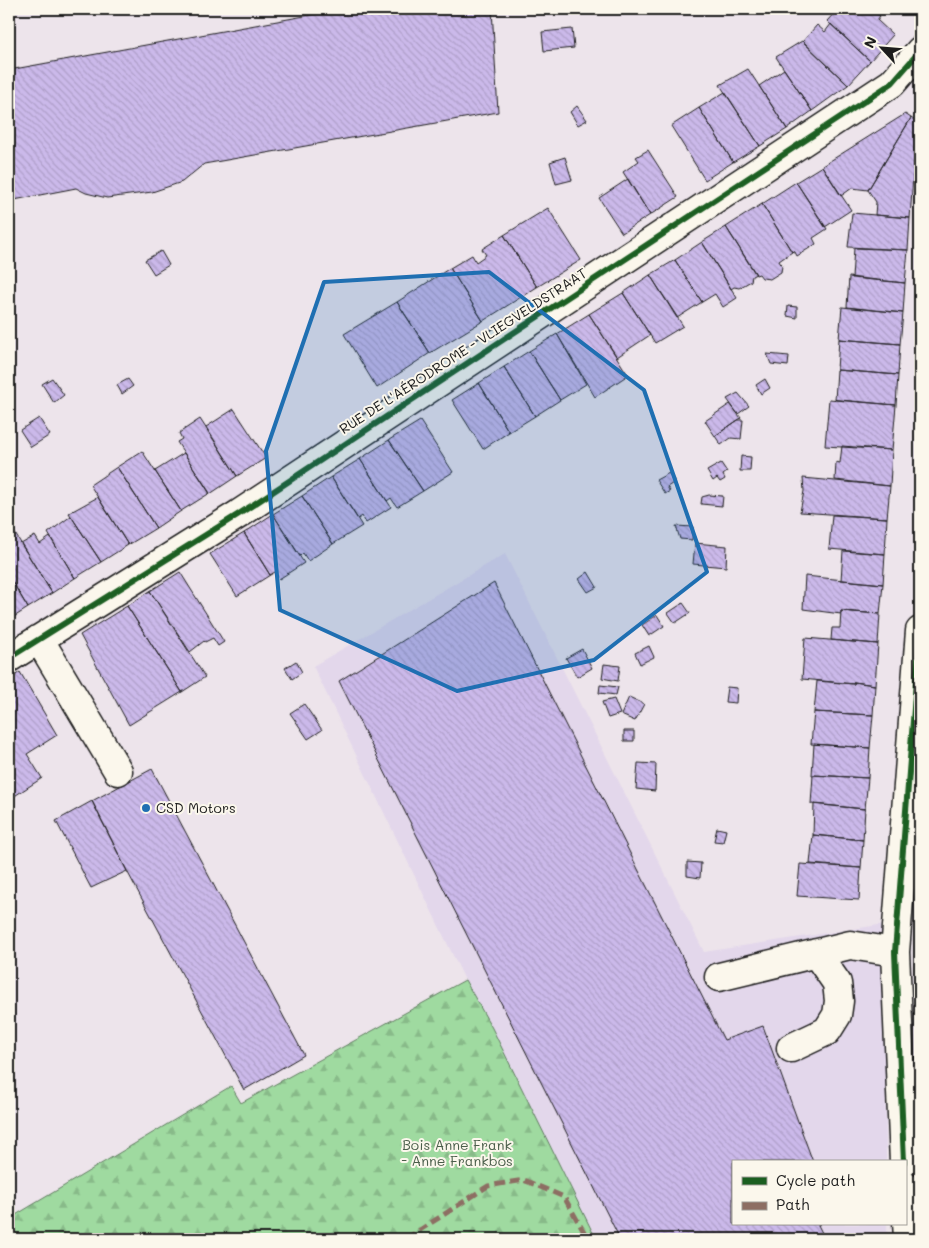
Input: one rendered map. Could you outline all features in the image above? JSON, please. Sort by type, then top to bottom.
[{"type":"street","name":"RUE DE L'AÉRODROME - VLIEGVELDSTRAAT","points":[[9,658],[247,509],[892,83],[920,51]]},
{"type":"street","points":[[904,1160],[895,952],[920,631]]},
{"type":"street","points":[[39,639],[118,771]]},
{"type":"street","points":[[720,977],[850,945],[895,952]]},
{"type":"street","points":[[791,1048],[827,1031],[837,1015],[839,1002],[837,983],[816,953]]},
{"type":"street","points":[[906,1204],[908,1239]]},
{"type":"highlighted area","points":[[489,272],[644,390],[707,572],[594,660],[457,691],[280,610],[266,451],[324,282]]},
{"type":"shaded area","points":[[505,554],[704,952],[885,924],[886,1160],[732,1160],[732,1226],[887,1226],[887,1239],[596,1239],[492,1028],[465,980],[313,666]]},
{"type":"green space","name":"Bois Anne Frank - Anne Frankbos","points":[[465,980],[492,1028],[596,1239],[9,1239],[9,1219],[231,1086],[241,1103]]},
{"type":"building","points":[[343,9],[492,9],[498,112],[204,164],[182,182],[152,192],[107,198],[86,193],[76,188],[9,201],[9,70]]},
{"type":"building","points":[[838,9],[872,9],[880,16],[877,20],[893,35],[870,61],[827,21]]},
{"type":"building","points":[[831,24],[870,61],[848,85],[803,41],[817,25],[825,32]]},
{"type":"building","points":[[572,29],[574,48],[544,51],[542,32]]},
{"type":"building","points":[[802,41],[848,85],[812,111],[776,57]]},
{"type":"building","points":[[748,69],[787,129],[760,146],[720,85]]},
{"type":"building","points":[[784,69],[812,111],[787,129],[759,86]]},
{"type":"building","points":[[725,92],[760,146],[733,162],[699,108]]},
{"type":"building","points":[[577,106],[587,120],[578,125],[570,112]]},
{"type":"building","points":[[699,108],[733,162],[705,180],[671,126]]},
{"type":"building","points":[[905,114],[911,118],[868,190],[852,188],[841,196],[822,166]]},
{"type":"building","points":[[911,118],[917,122],[910,218],[875,215],[876,202],[868,190]]},
{"type":"building","points":[[648,150],[678,197],[650,215],[623,172],[639,161],[636,157]]},
{"type":"building","points":[[565,157],[572,180],[556,184],[550,162]]},
{"type":"building","points":[[822,166],[851,210],[825,227],[796,182]]},
{"type":"building","points":[[628,179],[650,215],[622,233],[599,198]]},
{"type":"building","points":[[796,182],[827,229],[813,238],[816,244],[797,256],[794,250],[792,252],[762,204]]},
{"type":"building","points":[[762,204],[792,252],[779,261],[782,266],[781,272],[770,279],[762,278],[759,274],[756,275],[726,227]]},
{"type":"building","points":[[548,208],[581,260],[537,287],[504,235]]},
{"type":"building","points":[[852,213],[910,218],[908,250],[848,247]]},
{"type":"building","points":[[726,227],[756,274],[752,276],[751,281],[739,288],[734,287],[731,289],[702,242]]},
{"type":"building","points":[[504,235],[537,287],[483,321],[450,268],[472,255],[476,262],[486,255],[482,249]]},
{"type":"building","points":[[702,242],[737,298],[723,307],[715,294],[702,302],[675,260]]},
{"type":"building","points":[[854,248],[908,250],[905,283],[852,278]]},
{"type":"building","points":[[161,251],[169,265],[154,274],[145,260]]},
{"type":"building","points":[[675,260],[702,302],[677,318],[650,275]]},
{"type":"building","points":[[450,268],[483,321],[430,353],[397,302]]},
{"type":"building","points":[[650,275],[683,326],[655,343],[623,293]]},
{"type":"building","points":[[849,277],[905,283],[903,313],[847,307]]},
{"type":"building","points":[[623,293],[650,335],[617,357],[589,314]]},
{"type":"building","points":[[397,302],[430,353],[377,388],[344,334]]},
{"type":"building","points":[[788,306],[797,307],[797,318],[787,316]]},
{"type":"building","points":[[842,307],[903,313],[900,344],[839,339]]},
{"type":"building","points":[[589,314],[628,375],[595,397],[557,334]]},
{"type":"building","points":[[557,334],[586,384],[560,400],[529,351]]},
{"type":"building","points":[[839,339],[900,344],[898,375],[837,370]]},
{"type":"building","points":[[529,351],[560,400],[535,416],[504,367]]},
{"type":"building","points":[[767,354],[789,356],[788,366],[771,364]]},
{"type":"building","points":[[504,367],[535,416],[509,432],[479,383]]},
{"type":"building","points":[[837,370],[898,375],[896,405],[835,400]]},
{"type":"building","points":[[52,378],[64,395],[54,403],[42,384]]},
{"type":"building","points":[[128,379],[133,386],[122,394],[117,385]]},
{"type":"building","points":[[765,379],[770,388],[761,394],[756,385]]},
{"type":"building","points":[[479,383],[509,432],[483,449],[452,400]]},
{"type":"building","points":[[738,393],[749,406],[738,414],[727,399]]},
{"type":"building","points":[[829,399],[896,405],[892,450],[825,446]]},
{"type":"building","points":[[730,404],[741,418],[715,436],[705,421]]},
{"type":"building","points":[[234,409],[266,458],[237,476],[206,427]]},
{"type":"building","points":[[39,418],[50,435],[31,447],[20,430]]},
{"type":"building","points":[[200,419],[237,476],[210,494],[177,442],[182,439],[179,433]]},
{"type":"building","points":[[738,420],[743,420],[741,439],[731,438],[721,445],[715,436]]},
{"type":"building","points":[[420,421],[453,472],[423,491],[389,440]]},
{"type":"building","points":[[389,440],[423,491],[397,507],[391,498],[387,501],[360,459]]},
{"type":"building","points":[[842,446],[892,450],[890,486],[835,480],[836,462],[840,463]]},
{"type":"building","points":[[142,451],[181,511],[156,528],[117,467]]},
{"type":"building","points":[[184,453],[210,493],[181,511],[155,471]]},
{"type":"building","points":[[741,456],[751,457],[750,471],[740,471]]},
{"type":"building","points":[[360,459],[391,507],[366,523],[362,516],[358,519],[331,477]]},
{"type":"building","points":[[721,463],[727,472],[723,475],[725,479],[720,482],[717,478],[713,481],[707,471]]},
{"type":"building","points":[[117,467],[156,528],[128,545],[90,485]]},
{"type":"building","points":[[669,473],[675,482],[667,487],[670,491],[665,494],[656,480]]},
{"type":"building","points":[[331,477],[362,526],[333,544],[302,496]]},
{"type":"building","points":[[803,478],[890,486],[887,518],[800,512],[804,491]]},
{"type":"building","points":[[709,495],[723,496],[722,506],[701,504],[702,497]]},
{"type":"building","points":[[302,496],[333,544],[308,561],[303,553],[300,556],[273,514]]},
{"type":"building","points":[[98,497],[128,545],[101,562],[69,513]]},
{"type":"building","points":[[273,514],[304,563],[279,579],[275,572],[270,575],[244,533]]},
{"type":"building","points":[[832,515],[887,518],[885,554],[829,549]]},
{"type":"building","points":[[71,516],[101,562],[75,578],[48,533]]},
{"type":"building","points":[[9,524],[52,593],[28,608],[9,576]]},
{"type":"building","points":[[676,526],[693,527],[692,540],[680,539]]},
{"type":"building","points":[[244,533],[270,575],[237,596],[210,554]]},
{"type":"building","points":[[35,536],[40,544],[50,537],[75,578],[52,593],[21,544]]},
{"type":"building","points":[[695,543],[727,546],[726,567],[693,564]]},
{"type":"building","points":[[843,551],[885,554],[883,584],[841,580]]},
{"type":"building","points":[[180,572],[224,642],[218,646],[213,638],[204,641],[190,652],[150,591]]},
{"type":"building","points":[[588,572],[597,587],[588,592],[579,579]]},
{"type":"building","points":[[9,576],[28,608],[9,620]]},
{"type":"building","points":[[805,576],[883,584],[880,614],[841,611],[841,614],[803,609]]},
{"type":"building","points":[[494,583],[724,1040],[763,1026],[812,1160],[732,1160],[732,1226],[818,1226],[825,1239],[620,1239],[339,681]]},
{"type":"building","points":[[150,591],[205,677],[182,692],[127,606]]},
{"type":"building","points":[[683,603],[690,613],[675,623],[668,613]]},
{"type":"building","points":[[127,606],[182,692],[129,725],[80,635]]},
{"type":"building","points":[[841,611],[880,614],[878,644],[831,640],[832,628],[840,628]]},
{"type":"building","points":[[657,615],[664,626],[649,636],[642,625]]},
{"type":"building","points":[[805,638],[878,644],[875,685],[802,679]]},
{"type":"building","points":[[649,646],[654,657],[640,664],[635,653]]},
{"type":"building","points":[[582,649],[592,668],[577,677],[566,658]]},
{"type":"building","points":[[296,661],[302,672],[292,679],[285,668]]},
{"type":"building","points":[[604,664],[620,666],[618,681],[602,678]]},
{"type":"building","points":[[20,672],[57,735],[27,754],[42,778],[10,799],[9,680]]},
{"type":"building","points":[[817,681],[854,684],[854,682],[875,685],[873,715],[814,712]]},
{"type":"building","points":[[600,685],[618,687],[616,695],[599,693]]},
{"type":"building","points":[[727,687],[737,688],[736,703],[725,702]]},
{"type":"building","points":[[629,697],[644,704],[635,721],[621,715]]},
{"type":"building","points":[[614,699],[620,714],[608,718],[602,702]]},
{"type":"building","points":[[304,704],[322,730],[308,739],[290,713]]},
{"type":"building","points":[[814,712],[873,715],[870,748],[811,744]]},
{"type":"building","points":[[624,731],[634,731],[634,741],[624,741]]},
{"type":"building","points":[[814,744],[870,748],[868,778],[812,775]]},
{"type":"building","points":[[638,763],[656,764],[655,791],[636,789]]},
{"type":"building","points":[[152,769],[304,1055],[244,1090],[127,871],[92,801]]},
{"type":"building","points":[[813,775],[868,778],[865,809],[811,804]]},
{"type":"building","points":[[92,801],[127,871],[91,888],[56,821]]},
{"type":"building","points":[[814,804],[865,809],[863,840],[813,835]]},
{"type":"building","points":[[717,828],[726,830],[723,842],[714,841]]},
{"type":"building","points":[[813,835],[863,840],[861,868],[810,864]]},
{"type":"building","points":[[687,862],[701,863],[700,878],[687,876]]},
{"type":"building","points":[[800,864],[861,868],[859,900],[797,896]]},
{"type":"marked path","points":[[406,1239],[488,1186],[524,1180],[564,1197],[588,1239]]},
{"type":"cycle path","points":[[9,658],[239,514],[892,83],[920,51]]},
{"type":"cycle path","points":[[904,1160],[895,952],[920,631]]},
{"type":"place","name":"CSD Motors","points":[[146,808]]}]
